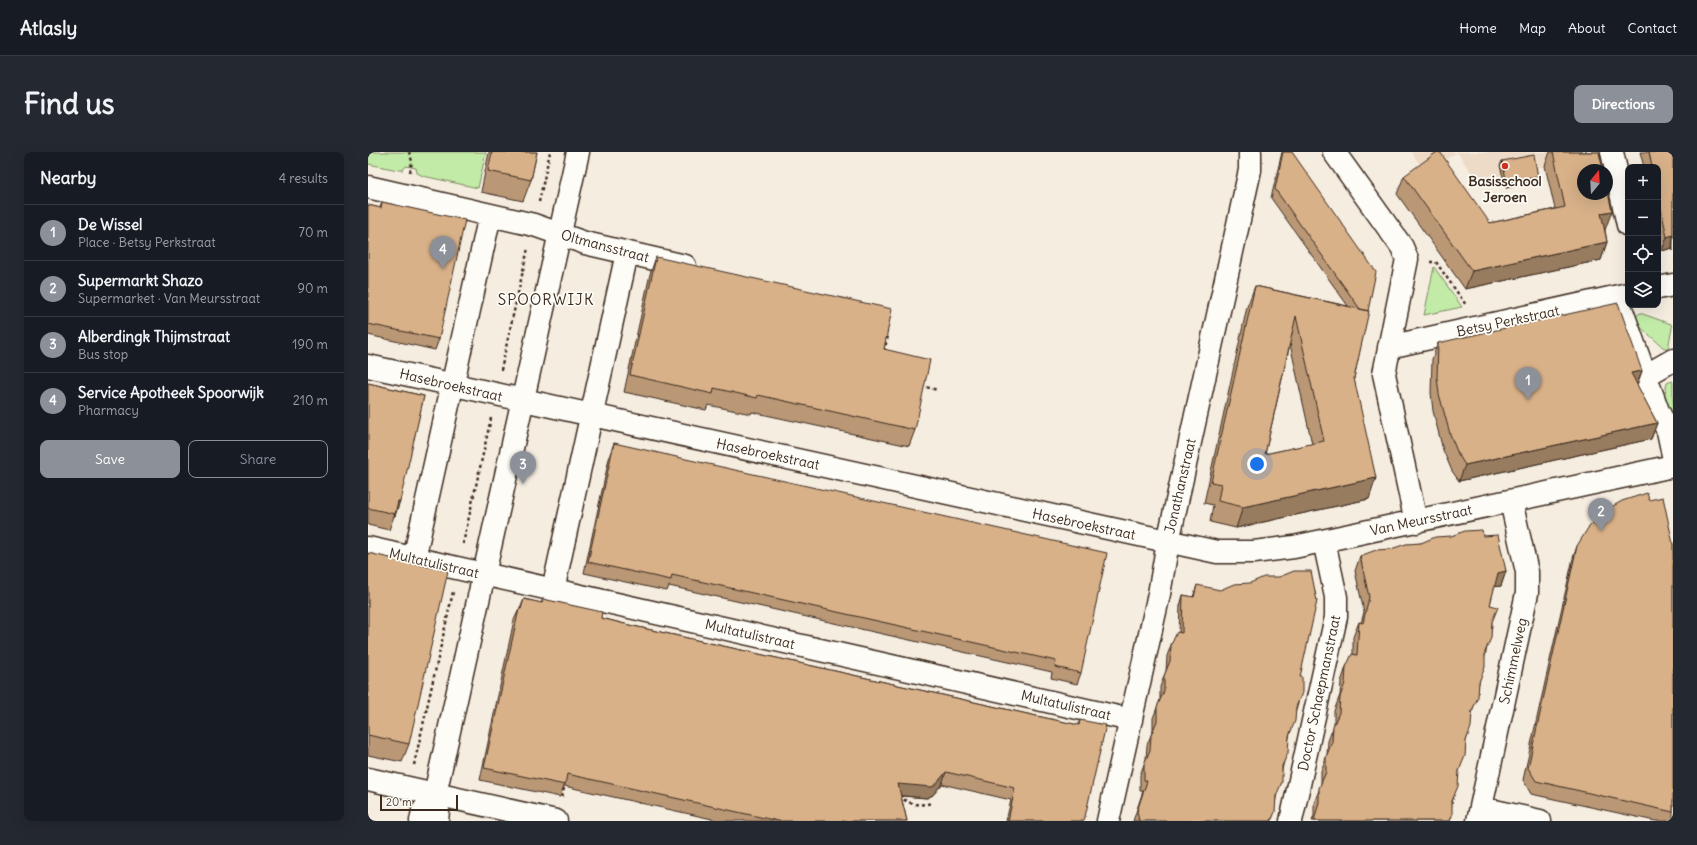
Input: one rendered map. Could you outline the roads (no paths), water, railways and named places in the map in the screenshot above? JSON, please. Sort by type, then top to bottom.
[{"type":"street","points":[[437,821],[438,811],[435,794],[578,152]]},
{"type":"street","name":"Jonathanstraat","points":[[1108,821],[1159,594],[1168,542],[1250,170],[1250,152]]},
{"type":"street","points":[[1334,152],[1407,256],[1407,264],[1385,368],[1385,381],[1416,522]]},
{"type":"street","points":[[1612,152],[1625,211]]},
{"type":"street","name":"Oltmansstraat","points":[[368,188],[534,224],[585,243],[708,271]]},
{"type":"street","points":[[414,559],[490,215]]},
{"type":"street","points":[[553,590],[627,253]]},
{"type":"street","points":[[1623,296],[1646,376],[1658,410],[1668,431],[1673,455]]},
{"type":"street","name":"Betsy Perkstraat","points":[[1389,347],[1623,296]]},
{"type":"street","points":[[1646,376],[1673,360]]},
{"type":"street","name":"Hasebroekstraat","points":[[368,366],[1168,542]]},
{"type":"street","name":"Van Meursstraat","points":[[1168,542],[1209,551],[1245,553],[1274,550],[1416,522],[1673,466]]},
{"type":"street","name":"Schimmelweg","points":[[1479,814],[1527,594],[1527,572],[1511,501]]},
{"type":"street","name":"Doctor Schaepmanstraat","points":[[1291,821],[1336,617],[1336,597],[1324,541]]},
{"type":"street","name":"Multatulistraat","points":[[368,548],[1131,720]]},
{"type":"street","points":[[368,779],[556,821]]},
{"type":"street","points":[[421,821],[423,811],[435,794]]},
{"type":"street","points":[[1479,814],[1540,821]]},
{"type":"place","name":"Basisschool Jeroen","points":[[1505,166]]},
{"type":"place","name":"Service Apotheek Spoorwijk","points":[[443,269]]},
{"type":"place","name":"De Wissel","points":[[1528,400]]},
{"type":"place","name":"Alberdingk Thijmstraat","points":[[523,484]]},
{"type":"place","name":"Supermarkt Shazo","points":[[1601,531]]},
{"type":"district","name":"SPOORWIJK","points":[[546,299]]}]
